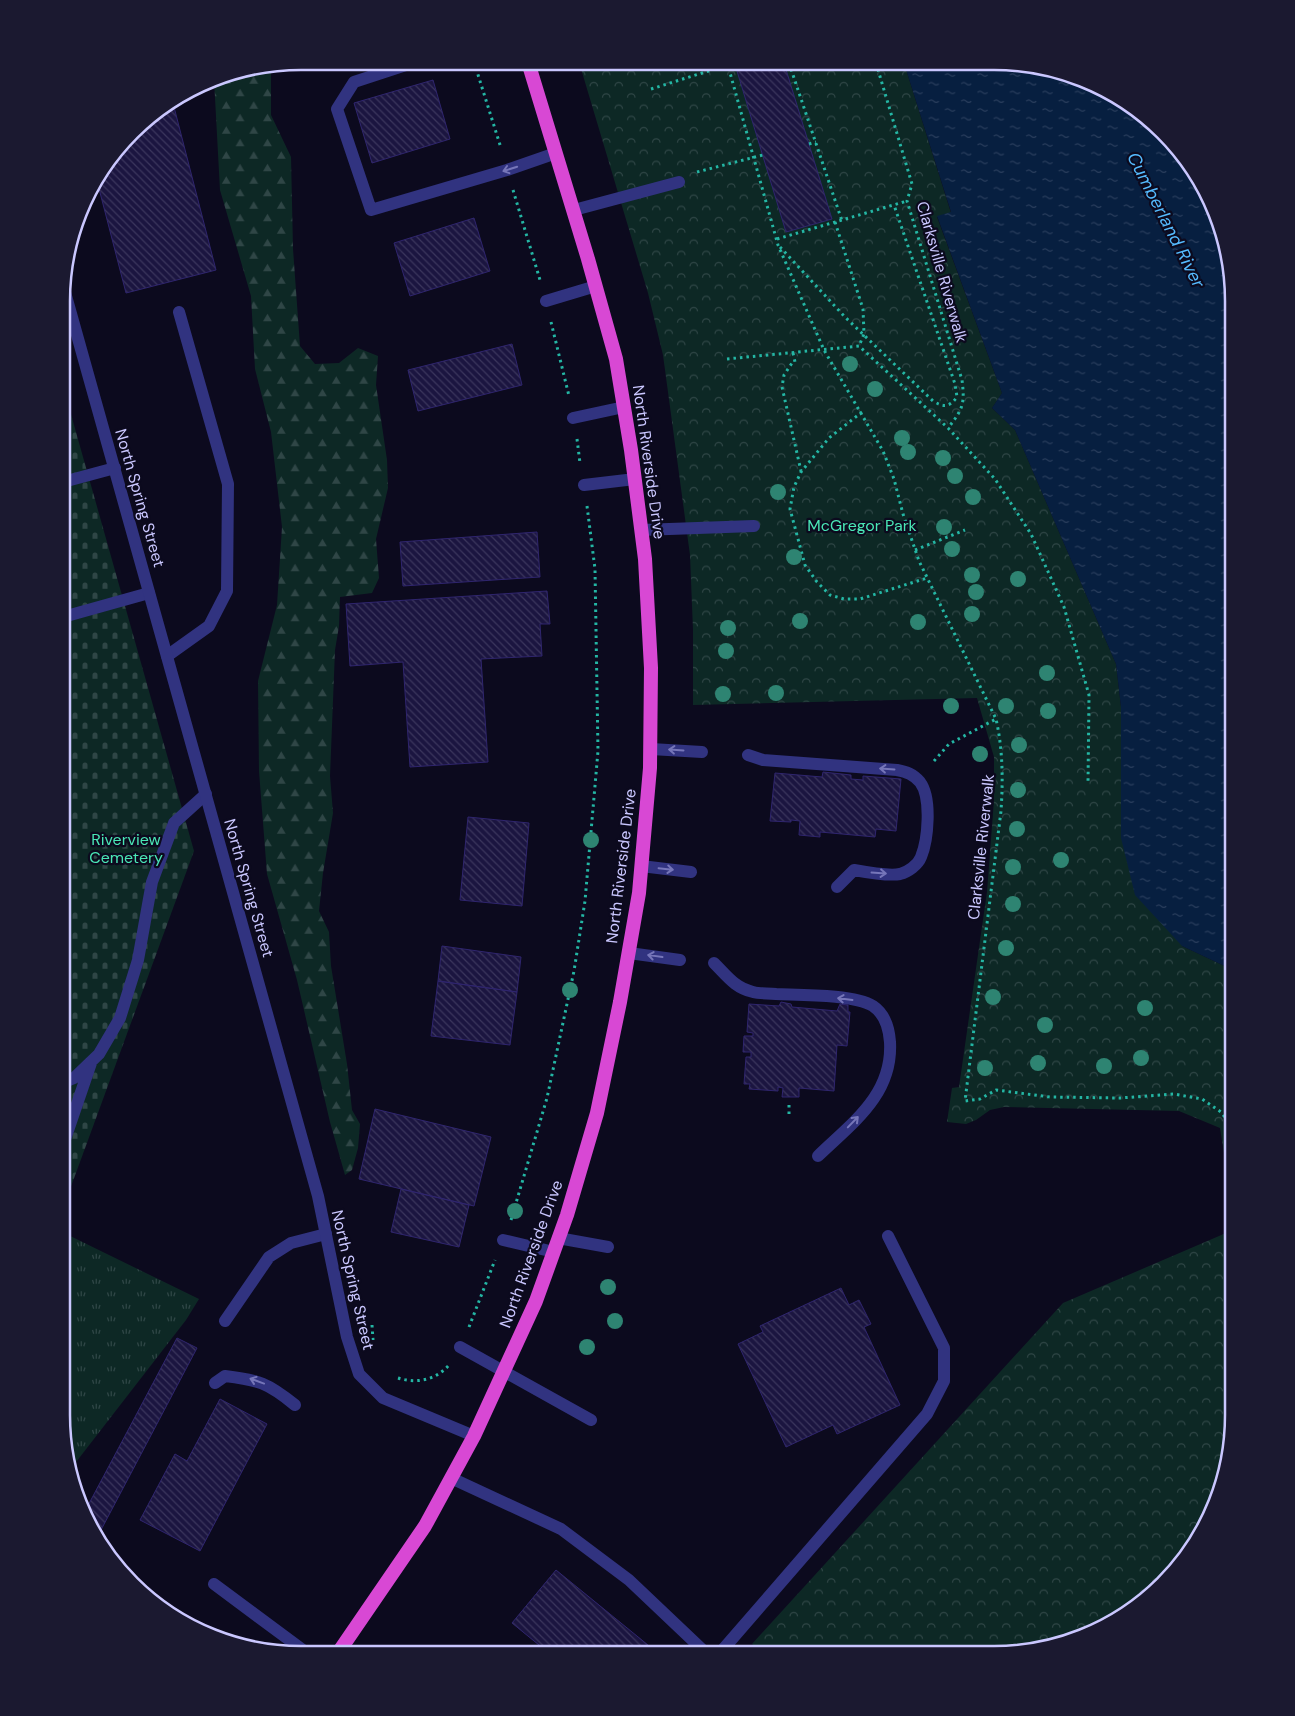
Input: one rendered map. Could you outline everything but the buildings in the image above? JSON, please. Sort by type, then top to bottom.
[{"type":"highway","name":"North Riverside Drive","points":[[343,1646],[426,1526],[474,1436],[536,1301],[567,1215],[598,1106],[639,893],[651,748],[651,668],[641,530],[616,360],[574,210],[530,70]]},
{"type":"street","points":[[391,70],[354,82],[337,108],[371,210],[507,170],[556,153]]},
{"type":"street","points":[[574,210],[679,182]]},
{"type":"street","points":[[546,301],[596,286]]},
{"type":"street","name":"North Spring Street","points":[[70,309],[318,1196],[347,1338],[359,1374],[384,1398],[474,1436]]},
{"type":"street","points":[[167,656],[209,626],[227,591],[228,484],[179,312]]},
{"type":"street","points":[[573,418],[624,407]]},
{"type":"street","points":[[70,480],[114,468]]},
{"type":"street","points":[[584,485],[634,479]]},
{"type":"street","points":[[641,530],[754,526]]},
{"type":"street","points":[[70,615],[150,593]]},
{"type":"street","points":[[651,748],[702,752]]},
{"type":"street","points":[[748,755],[762,760],[897,770],[910,773],[920,783],[927,797],[927,816],[920,858],[914,866],[900,874],[854,870],[837,887]]},
{"type":"street","points":[[70,1080],[99,1054],[120,1018],[138,960],[152,882],[174,823],[206,794]]},
{"type":"street","points":[[641,866],[691,872]]},
{"type":"street","points":[[629,952],[680,960]]},
{"type":"street","points":[[714,963],[735,985],[754,992],[845,998],[864,1002],[874,1007],[885,1018],[890,1051],[882,1087],[874,1100],[818,1156]]},
{"type":"street","points":[[70,1125],[92,1061]]},
{"type":"street","points":[[225,1321],[269,1257],[291,1243],[326,1234]]},
{"type":"street","points":[[726,1646],[927,1414],[944,1380],[944,1348],[888,1236]]},
{"type":"street","points":[[502,1240],[608,1247]]},
{"type":"street","points":[[460,1347],[591,1420]]},
{"type":"street","points":[[215,1383],[225,1376],[252,1379],[276,1389],[295,1405]]},
{"type":"street","points":[[451,1478],[561,1529],[629,1580],[699,1646]]},
{"type":"street","points":[[214,1584],[298,1646]]},
{"type":"path","points":[[395,1376],[415,1381],[430,1379],[442,1373],[453,1361],[515,1211],[547,1098],[574,971],[585,901],[598,751],[595,569],[573,418],[546,301],[476,70]]},
{"type":"path","points":[[651,89],[709,70]]},
{"type":"path","name":"Clarksville Riverwalk","points":[[729,70],[778,245],[824,350],[862,412],[883,451],[894,479],[915,550],[996,719],[1002,755],[1001,811],[965,1101],[980,1099],[996,1090],[1050,1097],[1120,1098],[1174,1094],[1202,1099],[1221,1112],[1225,1117]]},
{"type":"path","points":[[791,70],[842,220]]},
{"type":"path","name":"Clarksville Riverwalk","points":[[878,70],[912,184],[907,201],[962,380],[964,395],[960,412],[948,428]]},
{"type":"path","points":[[809,144],[816,142]]},
{"type":"path","points":[[696,172],[763,155]]},
{"type":"path","points":[[777,239],[907,201]]},
{"type":"path","points":[[778,245],[845,317],[933,401],[947,406],[957,398],[955,384],[894,205]]},
{"type":"path","points":[[835,222],[863,309],[864,334],[859,346]]},
{"type":"path","points":[[727,359],[859,346],[948,428],[995,480],[1026,526],[1064,607],[1089,695],[1088,783]]},
{"type":"path","points":[[793,353],[795,362],[792,363],[784,375],[782,387],[801,472]]},
{"type":"path","points":[[862,412],[828,438],[801,472],[794,487],[790,509],[805,565],[817,582],[830,594],[844,599],[860,599],[927,578]]},
{"type":"path","points":[[915,550],[965,530]]},
{"type":"path","points":[[934,761],[949,744],[996,719]]},
{"type":"path","points":[[788,1114],[789,1105]]},
{"type":"path","points":[[372,1325],[374,1347]]},
{"type":"green space","name":"McGregor Park","points":[[581,70],[906,70],[951,213],[937,217],[1002,393],[992,408],[1015,430],[1116,664],[1121,707],[1182,946],[1225,966],[1225,1159],[1220,1128],[1179,1111],[1004,1107],[990,1110],[976,1120],[966,1124],[947,1122],[952,1088],[959,1087],[987,892],[994,800],[994,757],[977,698],[693,705],[690,555],[663,355],[648,293]]},
{"type":"green space","points":[[271,72],[271,115],[291,157],[293,249],[300,346],[315,364],[339,363],[358,348],[378,356],[376,385],[387,460],[388,488],[376,539],[379,578],[372,593],[340,597],[339,626],[335,650],[330,776],[333,813],[319,911],[329,932],[331,966],[347,1064],[352,1110],[360,1124],[358,1148],[352,1170],[345,1175],[330,1122],[297,980],[267,874],[259,771],[258,681],[277,605],[282,527],[271,432],[255,369],[251,296],[220,190],[214,87],[241,78]]},
{"type":"green space","name":"Riverview Cemetery","points":[[70,411],[194,851],[70,1189]]},
{"type":"green space","points":[[1225,1233],[1225,1430],[1221,1460],[1213,1489],[1201,1517],[1186,1543],[1168,1567],[1146,1589],[1110,1615],[1068,1634],[1039,1642],[1009,1646],[754,1646],[752,1644],[1063,1303]]},
{"type":"green space","points":[[70,1236],[199,1299],[186,1320],[75,1464],[70,1430]]},
{"type":"water","name":"Cumberland River","points":[[906,70],[1009,70],[1039,74],[1068,82],[1110,101],[1146,127],[1177,160],[1201,199],[1213,227],[1221,256],[1225,286],[1225,966],[1182,946],[1135,895],[1121,838],[1121,707],[1116,664],[1015,430],[992,408],[1002,393],[937,216],[951,212]]}]
